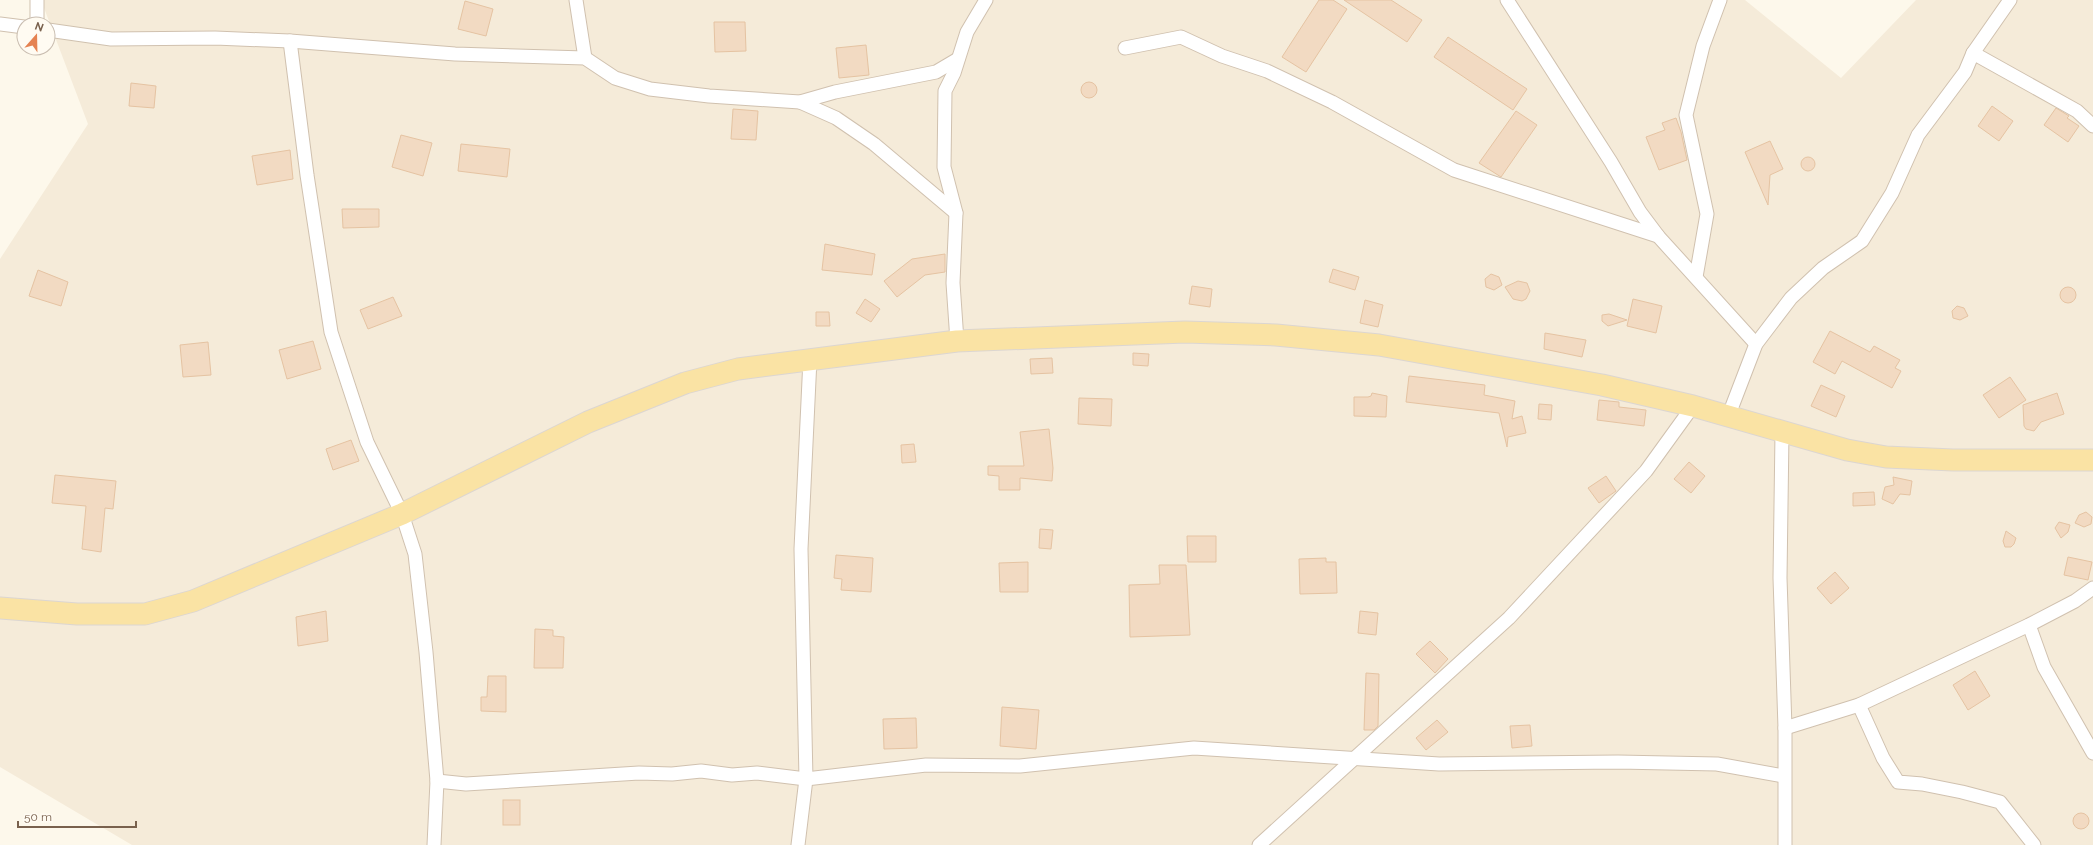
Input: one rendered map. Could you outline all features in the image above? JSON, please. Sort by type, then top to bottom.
[{"type":"main road","points":[[0,608],[77,614],[145,614],[193,601],[402,514],[588,422],[684,383],[738,368],[957,342],[1185,332],[1276,335],[1379,345],[1602,385],[1693,406],[1782,433],[1848,450],[1886,457],[1953,460],[2093,460]]},
{"type":"street","points":[[37,0],[37,16]]},
{"type":"street","points":[[576,0],[585,58]]},
{"type":"street","points":[[957,342],[953,283],[956,213],[944,167],[945,91],[967,32],[986,0]]},
{"type":"street","points":[[1507,0],[1611,162],[1640,212],[1658,236],[1756,344]]},
{"type":"street","points":[[1696,277],[1707,214],[1686,115],[1703,46],[1720,0]]},
{"type":"street","points":[[1728,417],[1756,344],[1792,298],[1823,268],[1862,241],[1892,193],[1918,135],[1965,72],[1973,53],[2010,0]]},
{"type":"street","points":[[0,24],[16,26]]},
{"type":"street","points":[[56,31],[111,39],[215,38],[290,41],[455,54],[585,58],[615,78],[650,89],[709,96],[800,102],[835,92],[936,72],[958,59]]},
{"type":"street","points":[[1126,48],[1181,37],[1222,56],[1267,71],[1332,102],[1454,170],[1658,236]]},
{"type":"street","points":[[290,41],[307,175],[331,332],[367,442],[402,514],[415,554],[426,652],[437,781],[434,845]]},
{"type":"street","points":[[1973,53],[2077,111],[2093,126]]},
{"type":"street","points":[[800,102],[836,118],[874,144],[956,213]]},
{"type":"street","points":[[798,845],[806,779],[801,549],[810,359]]},
{"type":"street","points":[[1260,845],[1509,618],[1646,471],[1693,406]]},
{"type":"street","points":[[1782,433],[1780,578],[1785,728],[1785,845]]},
{"type":"street","points":[[1785,728],[1859,705],[2029,625],[2075,600],[2093,588]]},
{"type":"street","points":[[2029,625],[2044,667],[2093,753]]},
{"type":"street","points":[[1859,705],[1883,758],[1898,782],[1922,784],[2000,802],[2034,845]]},
{"type":"street","points":[[437,781],[466,784],[639,773],[672,774],[701,771],[732,775],[757,773],[806,779],[926,766],[1020,766],[1194,748],[1439,764],[1618,762],[1717,764],[1784,776]]},
{"type":"shaded area","points":[[41,0],[1745,0],[1841,78],[1916,0],[2093,0],[2093,845],[132,845],[0,767],[0,259],[88,124],[56,40],[56,16],[47,16]]},
{"type":"building","points":[[1319,0],[1333,0],[1347,9],[1306,72],[1282,57]]},
{"type":"building","points":[[1344,0],[1391,0],[1422,20],[1407,42]]},
{"type":"building","points":[[465,1],[493,9],[486,36],[458,29]]},
{"type":"building","points":[[714,22],[745,22],[746,51],[715,52]]},
{"type":"building","points":[[1448,37],[1527,89],[1513,110],[1434,57]]},
{"type":"building","points":[[866,45],[869,75],[839,78],[836,48]]},
{"type":"building","points":[[1089,82],[1096,87],[1097,90],[1092,97],[1089,98],[1082,93],[1081,90],[1086,83]]},
{"type":"building","points":[[131,83],[156,86],[154,108],[129,106]]},
{"type":"building","points":[[1992,106],[2013,121],[1999,141],[1978,126]]},
{"type":"building","points":[[2056,108],[2069,116],[2067,118],[2079,126],[2068,142],[2044,125]]},
{"type":"building","points":[[733,109],[758,111],[756,140],[731,139]]},
{"type":"building","points":[[1516,111],[1537,125],[1501,177],[1479,163]]},
{"type":"building","points":[[1676,118],[1681,132],[1687,160],[1659,170],[1646,137],[1665,130],[1662,123]]},
{"type":"building","points":[[401,135],[432,143],[423,176],[392,167]]},
{"type":"building","points":[[1770,141],[1783,169],[1770,175],[1768,205],[1745,152]]},
{"type":"building","points":[[461,144],[510,149],[507,177],[458,171]]},
{"type":"building","points":[[290,150],[293,179],[257,185],[252,156]]},
{"type":"building","points":[[1805,157],[1811,157],[1815,161],[1815,167],[1811,171],[1805,171],[1801,167],[1801,161]]},
{"type":"building","points":[[342,209],[379,209],[379,227],[343,228]]},
{"type":"building","points":[[825,244],[875,254],[872,275],[822,270]]},
{"type":"building","points":[[945,254],[945,272],[925,275],[897,297],[884,281],[912,259]]},
{"type":"building","points":[[1333,269],[1359,277],[1355,290],[1329,282]]},
{"type":"building","points":[[38,270],[68,282],[61,306],[29,296]]},
{"type":"building","points":[[1491,274],[1499,277],[1502,285],[1494,290],[1486,287],[1485,279]]},
{"type":"building","points":[[1518,281],[1527,283],[1530,291],[1526,299],[1522,301],[1513,299],[1505,287]]},
{"type":"building","points":[[1192,286],[1212,289],[1210,307],[1189,304]]},
{"type":"building","points":[[2068,287],[2075,292],[2076,295],[2071,302],[2068,303],[2061,298],[2060,295],[2065,288]]},
{"type":"building","points":[[393,297],[402,316],[368,329],[360,310]]},
{"type":"building","points":[[865,299],[880,309],[871,322],[856,313]]},
{"type":"building","points":[[1633,299],[1662,306],[1656,333],[1627,326]]},
{"type":"building","points":[[1365,300],[1383,305],[1378,327],[1360,323]]},
{"type":"building","points":[[1957,306],[1964,308],[1968,316],[1960,320],[1953,318],[1952,311]]},
{"type":"building","points":[[816,312],[829,312],[830,326],[816,326]]},
{"type":"building","points":[[1609,314],[1627,320],[1608,326],[1602,321],[1602,315]]},
{"type":"building","points":[[1830,331],[1870,352],[1874,346],[1900,360],[1895,368],[1901,371],[1892,388],[1842,361],[1835,374],[1813,362]]},
{"type":"building","points":[[1545,333],[1586,340],[1582,357],[1544,349]]},
{"type":"building","points":[[313,341],[321,369],[287,379],[279,350]]},
{"type":"building","points":[[208,342],[211,375],[183,377],[180,345]]},
{"type":"building","points":[[1133,353],[1149,354],[1148,366],[1133,365]]},
{"type":"building","points":[[1052,358],[1053,373],[1031,374],[1030,359]]},
{"type":"building","points":[[1409,376],[1485,385],[1484,395],[1515,401],[1512,419],[1522,416],[1526,433],[1508,437],[1507,447],[1499,413],[1406,402]]},
{"type":"building","points":[[2010,377],[2026,400],[1999,418],[1983,395]]},
{"type":"building","points":[[1821,385],[1845,396],[1836,417],[1811,406]]},
{"type":"building","points":[[1372,393],[1387,396],[1386,417],[1354,416],[1354,397],[1368,397],[1371,396]]},
{"type":"building","points":[[2057,393],[2064,414],[2041,422],[2034,431],[2026,429],[2024,426],[2023,405]]},
{"type":"building","points":[[1079,398],[1112,399],[1111,426],[1078,424]]},
{"type":"building","points":[[1599,400],[1619,402],[1619,407],[1646,410],[1644,426],[1597,420]]},
{"type":"building","points":[[1539,404],[1552,405],[1551,420],[1538,419]]},
{"type":"building","points":[[1049,429],[1053,468],[1052,481],[1020,478],[1020,490],[999,490],[999,476],[988,475],[988,466],[1024,466],[1020,432]]},
{"type":"building","points":[[351,440],[359,461],[333,470],[326,449]]},
{"type":"building","points":[[914,444],[916,462],[902,463],[901,445]]},
{"type":"building","points":[[1689,462],[1705,476],[1691,493],[1674,479]]},
{"type":"building","points":[[55,475],[116,481],[113,509],[105,508],[101,552],[82,549],[86,506],[52,503]]},
{"type":"building","points":[[1606,476],[1616,491],[1599,503],[1588,488]]},
{"type":"building","points":[[1893,477],[1912,481],[1910,495],[1900,494],[1893,504],[1882,499],[1885,487],[1894,485]]},
{"type":"building","points":[[1874,492],[1875,505],[1853,506],[1853,493]]},
{"type":"building","points":[[2086,512],[2092,517],[2091,524],[2084,527],[2075,523],[2079,515]]},
{"type":"building","points":[[2059,522],[2070,525],[2068,532],[2061,538],[2055,528]]},
{"type":"building","points":[[1040,529],[1053,530],[1051,549],[1039,548]]},
{"type":"building","points":[[2006,531],[2016,538],[2011,547],[2005,547],[2003,541]]},
{"type":"building","points":[[1187,536],[1216,536],[1216,562],[1188,562]]},
{"type":"building","points":[[836,555],[873,558],[871,592],[841,590],[842,579],[834,578]]},
{"type":"building","points":[[2068,557],[2092,562],[2088,580],[2064,575]]},
{"type":"building","points":[[1326,558],[1326,562],[1336,562],[1337,593],[1300,594],[1299,559]]},
{"type":"building","points":[[1028,562],[1028,592],[1000,592],[999,563]]},
{"type":"building","points":[[1159,565],[1186,565],[1190,635],[1130,637],[1129,585],[1160,584]]},
{"type":"building","points":[[1835,572],[1849,588],[1831,604],[1817,588]]},
{"type":"building","points":[[326,611],[328,641],[298,646],[296,617]]},
{"type":"building","points":[[1360,611],[1378,613],[1376,635],[1358,633]]},
{"type":"building","points":[[535,629],[553,630],[553,636],[564,637],[563,668],[534,668]]},
{"type":"building","points":[[1430,641],[1448,659],[1435,673],[1416,654]]},
{"type":"building","points":[[1975,671],[1990,696],[1968,710],[1953,685]]},
{"type":"building","points":[[1366,673],[1379,674],[1378,726],[1374,730],[1364,730]]},
{"type":"building","points":[[488,676],[506,676],[506,712],[481,711],[481,697],[487,697]]},
{"type":"building","points":[[1002,707],[1039,710],[1036,749],[1000,746]]},
{"type":"building","points":[[916,718],[917,748],[884,749],[883,719]]},
{"type":"building","points":[[1437,720],[1448,732],[1426,750],[1416,738]]},
{"type":"building","points":[[1530,725],[1532,746],[1512,748],[1510,726]]},
{"type":"building","points":[[503,800],[520,800],[520,825],[503,825]]},
{"type":"building","points":[[2078,813],[2084,813],[2089,818],[2087,827],[2084,829],[2078,829],[2073,824],[2073,818]]}]
